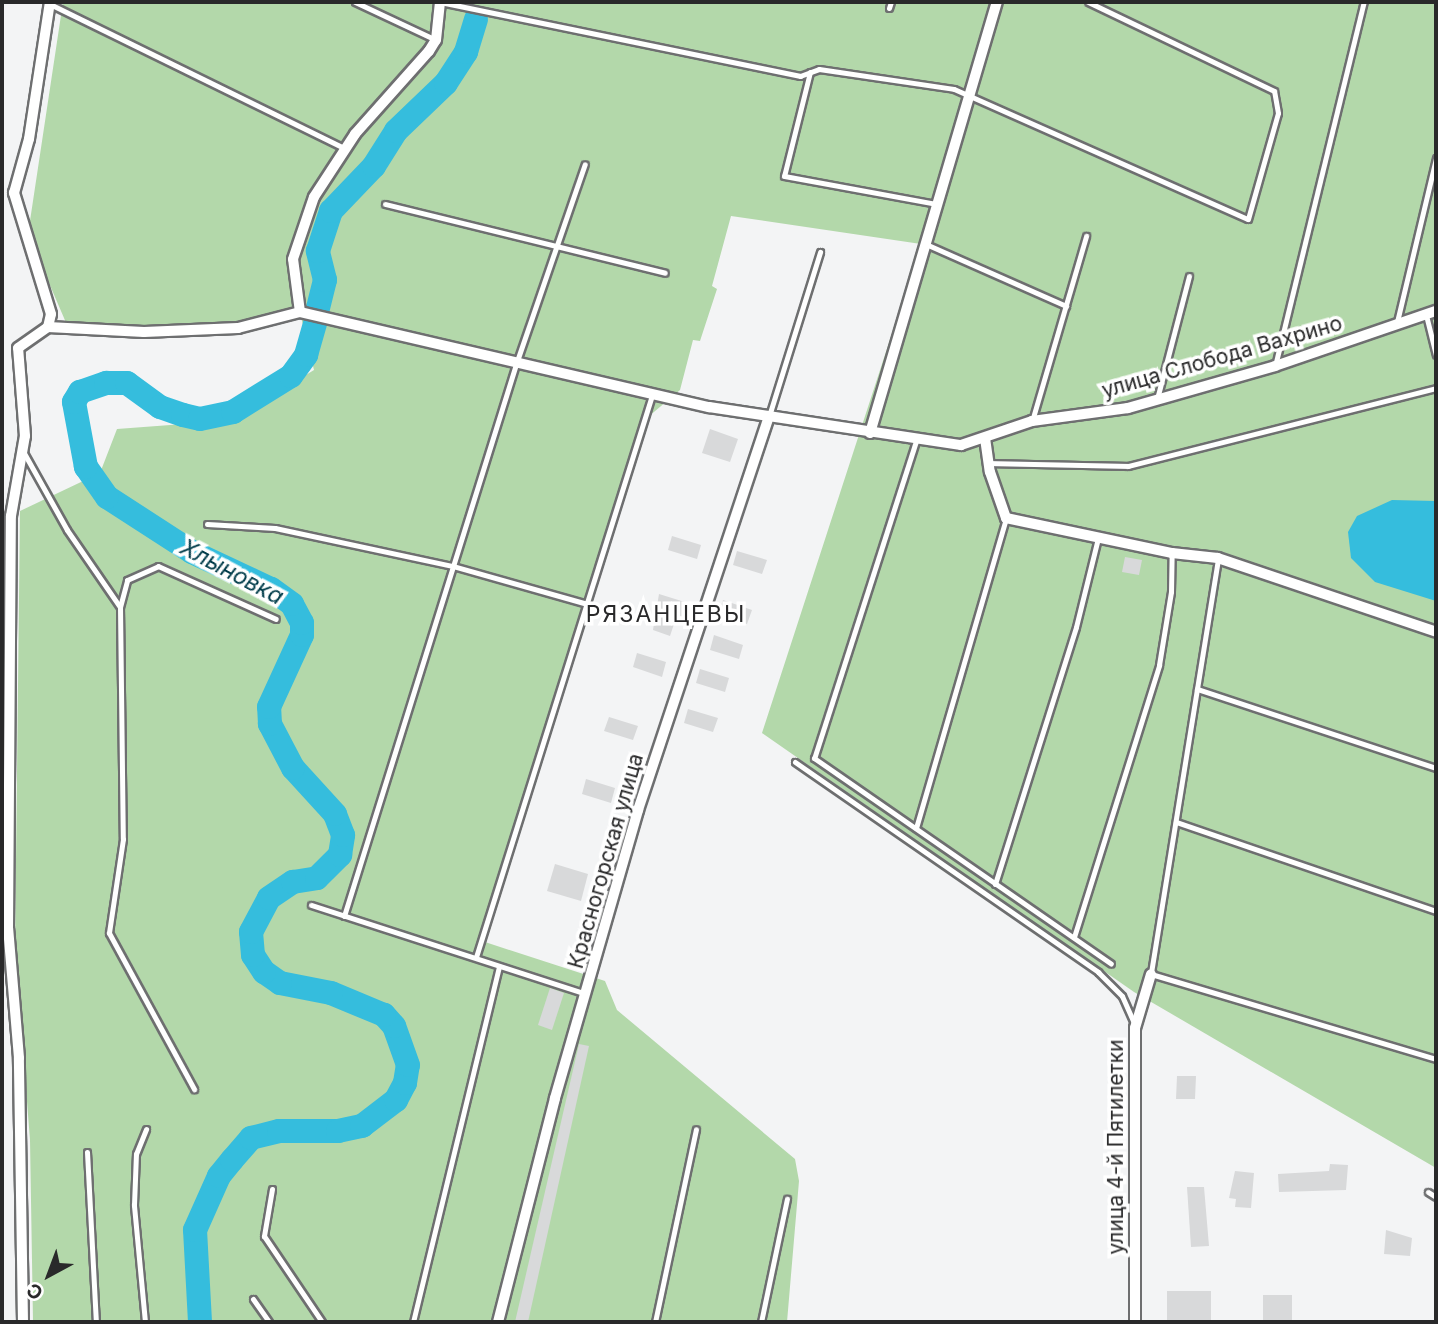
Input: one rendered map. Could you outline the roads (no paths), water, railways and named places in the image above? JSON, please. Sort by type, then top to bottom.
[{"type":"street","points":[[23,1322],[19,1058],[8,861],[11,516],[23,450],[18,348],[48,327],[144,332],[238,328],[300,313],[292,276],[297,243],[314,197],[345,149],[436,40],[440,2]]},
{"type":"street","points":[[870,433],[881,384],[928,245],[997,2]]},
{"type":"street","points":[[48,327],[50,305],[23,235],[14,193],[29,139],[50,3]]},
{"type":"street","name":"улица Слобода Вахрино","points":[[300,313],[517,361],[652,395],[916,441],[961,445],[1032,421],[1157,399],[1275,366],[1431,313]]},
{"type":"street","name":"Красногорская улица","points":[[498,1322],[638,810],[769,415]]},
{"type":"street","points":[[985,438],[988,464],[1006,518],[1171,554],[1218,558],[1436,632]]},
{"type":"street","name":"улица 4-й Пятилетки","points":[[1135,1322],[1135,1028],[1151,974]]},
{"type":"lane","points":[[355,2],[436,40]]},
{"type":"lane","points":[[440,2],[681,54],[800,76],[819,69],[954,89],[971,99],[1248,219],[1278,113],[1274,91],[1088,2]]},
{"type":"lane","points":[[1275,366],[1364,2]]},
{"type":"lane","points":[[50,3],[345,149]]},
{"type":"lane","points":[[810,72],[784,176],[940,205]]},
{"type":"lane","points":[[1396,327],[1436,159]]},
{"type":"lane","points":[[344,916],[517,361],[585,164]]},
{"type":"lane","points":[[385,204],[665,273]]},
{"type":"lane","points":[[1032,421],[1086,236]]},
{"type":"lane","points":[[928,245],[1066,306]]},
{"type":"lane","points":[[769,415],[820,252]]},
{"type":"lane","points":[[1157,399],[1189,276]]},
{"type":"lane","points":[[1431,313],[1436,355]]},
{"type":"lane","points":[[988,464],[1128,466],[1436,388]]},
{"type":"lane","points":[[476,957],[652,395]]},
{"type":"lane","points":[[916,441],[814,758],[1111,964]]},
{"type":"lane","points":[[23,450],[66,530],[120,607]]},
{"type":"lane","points":[[916,828],[1006,518]]},
{"type":"lane","points":[[207,524],[275,528],[453,566],[587,604]]},
{"type":"lane","points":[[995,884],[1076,627],[1098,538]]},
{"type":"lane","points":[[1074,936],[1159,665],[1171,592],[1171,554]]},
{"type":"lane","points":[[1218,558],[1151,974],[1436,1059]]},
{"type":"lane","points":[[194,1089],[109,933],[123,839],[120,607],[127,580],[158,566],[276,619]]},
{"type":"lane","points":[[1197,690],[1436,768]]},
{"type":"lane","points":[[794,762],[1098,972],[1122,996],[1135,1028]]},
{"type":"lane","points":[[1176,821],[1436,911]]},
{"type":"lane","points":[[312,905],[586,994]]},
{"type":"lane","points":[[413,1322],[499,966]]},
{"type":"lane","points":[[145,1322],[134,1205],[136,1154],[146,1129]]},
{"type":"lane","points":[[655,1322],[696,1129]]},
{"type":"lane","points":[[87,1152],[96,1322]]},
{"type":"lane","points":[[272,1189],[264,1236],[322,1322]]},
{"type":"lane","points":[[1428,1192],[1436,1197]]},
{"type":"lane","points":[[761,1322],[787,1199]]},
{"type":"lane","points":[[253,1299],[269,1322]]},
{"type":"water","points":[[1392,500],[1436,501],[1436,601],[1375,582],[1351,558],[1348,532],[1357,516]]},
{"type":"waterway","name":"Хлыновка","points":[[318,308],[325,280],[318,251],[331,211],[374,166],[396,131],[446,83],[466,52],[476,19]]},
{"type":"waterway","name":"Хлыновка","points":[[200,1322],[195,1230],[219,1176],[251,1138],[279,1131],[338,1131],[362,1126],[396,1100],[405,1083],[408,1065],[394,1026],[384,1015],[331,993],[280,983],[264,972],[253,955],[251,932],[269,898],[293,882],[317,878],[340,855],[343,835],[335,814],[293,768],[270,724],[269,707],[302,635],[302,623],[292,604],[271,589],[192,552],[107,497],[86,467],[74,402],[80,392],[106,383],[127,383],[160,407],[183,415],[200,419],[233,412],[291,376],[306,355],[315,323]]},
{"type":"district","name":"РЯЗАНЦЕВЫ","points":[[666,614]]}]
